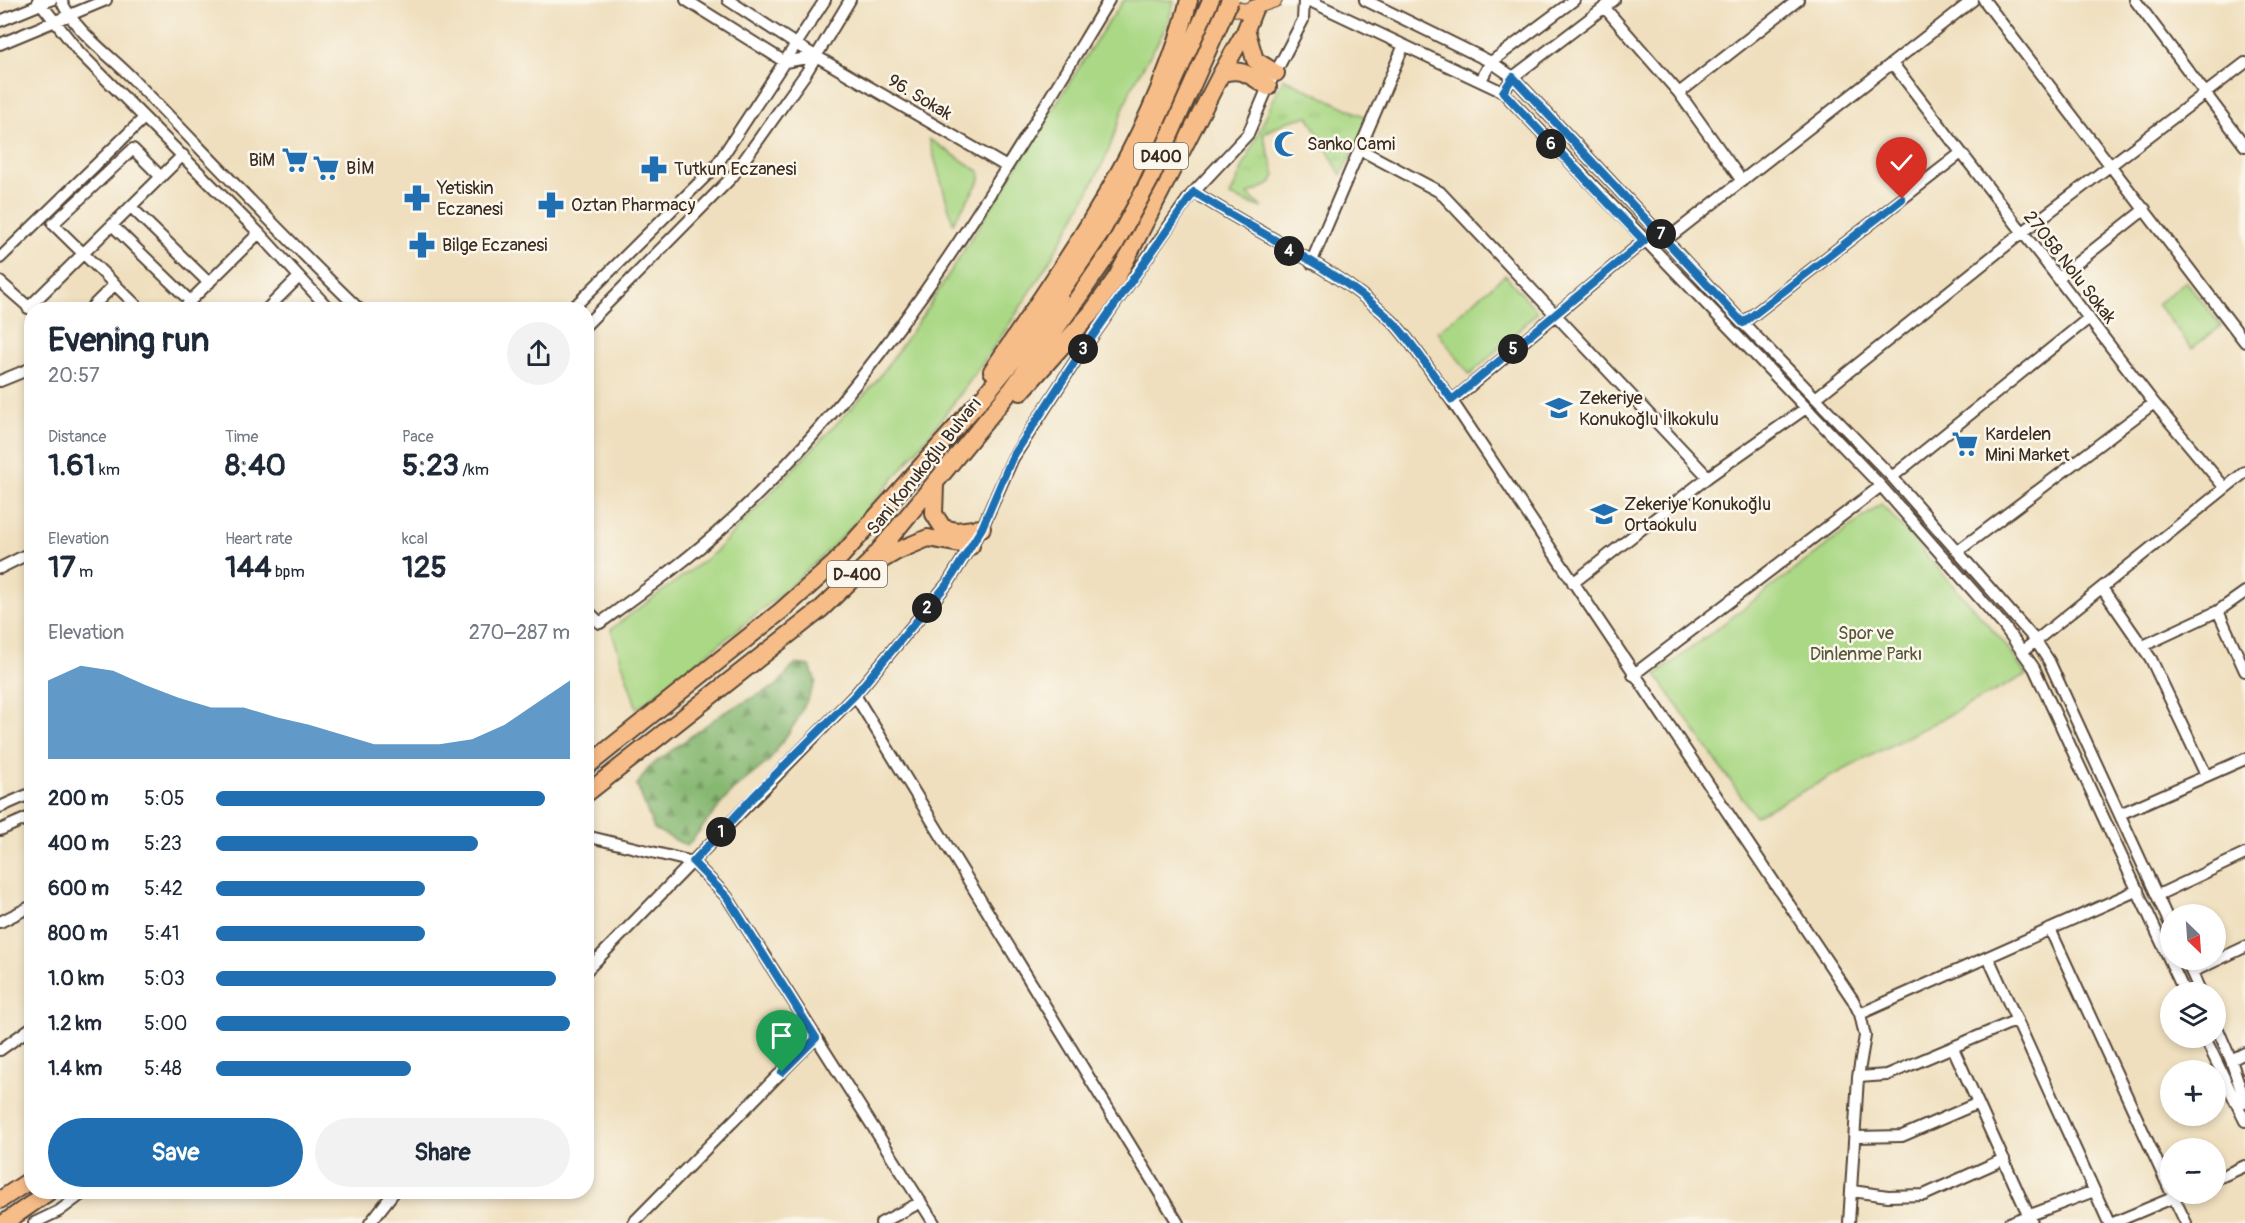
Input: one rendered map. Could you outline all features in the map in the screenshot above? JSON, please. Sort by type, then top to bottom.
[{"type":"highway","points":[[938,449],[1014,339],[1112,185],[1163,80],[1180,34],[1189,0]]},
{"type":"highway","name":"D400","points":[[1069,298],[1121,197],[1213,0]]},
{"type":"highway","name":"D400","points":[[1069,298],[1114,246],[1150,180],[1230,0]]},
{"type":"highway","points":[[946,472],[1068,340],[1117,277],[1246,29],[1254,9]]},
{"type":"highway","points":[[1246,29],[1255,60],[1272,80]]},
{"type":"highway","points":[[1221,74],[1234,69],[1272,80]]},
{"type":"highway","name":"Sani Konukoğlu Bulvarı","points":[[594,760],[781,611],[835,563],[938,449],[1028,341],[1069,298]]},
{"type":"highway","name":"Sani Konukoğlu Bulvarı","points":[[594,788],[820,610],[857,575],[946,472],[1069,298]]},
{"type":"highway","points":[[935,485],[932,505],[937,522],[943,528],[957,531],[982,528]]},
{"type":"highway","points":[[857,575],[897,551],[928,538],[971,546]]},
{"type":"highway","points":[[0,1200],[24,1184]]},
{"type":"highway","points":[[4,1223],[38,1199]]},
{"type":"main road","points":[[1213,0],[1235,9],[1254,9],[1275,0]]},
{"type":"street","points":[[0,21],[39,2],[51,0]]},
{"type":"street","points":[[61,0],[68,16],[113,58],[299,252],[352,302]]},
{"type":"street","points":[[0,44],[106,0]]},
{"type":"street","points":[[686,0],[785,62],[816,56]]},
{"type":"street","name":"96. Sokak","points":[[728,0],[797,45],[1006,167]]},
{"type":"street","points":[[579,302],[716,166],[825,0]]},
{"type":"street","points":[[594,317],[732,177],[816,56],[850,0]]},
{"type":"street","points":[[594,617],[600,623],[668,573],[729,522],[827,418],[892,335],[1006,167],[1110,0]]},
{"type":"street","points":[[594,963],[756,794],[855,695],[948,583],[982,528],[1012,458],[1076,360],[1194,192],[1248,134],[1272,80],[1304,20],[1304,0]]},
{"type":"street","points":[[1308,0],[1503,92],[1881,486],[2023,651],[2034,669],[2180,982]]},
{"type":"street","points":[[1365,0],[1491,62],[1513,77],[1743,323],[1817,397],[1958,551],[2036,640],[2049,661],[2162,904]]},
{"type":"street","points":[[1481,80],[1491,62],[1574,0]]},
{"type":"street","points":[[1503,92],[1513,77],[1614,0]]},
{"type":"street","points":[[1678,93],[1798,0]]},
{"type":"street","points":[[1666,240],[1973,0]]},
{"type":"street","points":[[1984,0],[2245,342]]},
{"type":"street","points":[[2135,0],[2245,146]]},
{"type":"street","points":[[39,2],[52,22],[144,118],[259,232],[322,302]]},
{"type":"street","points":[[1605,7],[1678,93],[1742,181]]},
{"type":"street","points":[[1311,263],[1404,45]]},
{"type":"street","points":[[1817,397],[2023,232],[2245,63]]},
{"type":"street","name":"27058 Nolu Sokak","points":[[1893,64],[2154,403],[2225,488]]},
{"type":"street","points":[[0,258],[144,118]]},
{"type":"street","points":[[133,302],[53,224],[133,148],[161,177]]},
{"type":"street","points":[[1361,150],[1440,192],[1708,477]]},
{"type":"street","points":[[1743,323],[1961,153]]},
{"type":"street","points":[[37,302],[183,155]]},
{"type":"street","points":[[1194,192],[1365,298],[1395,324],[1452,400],[1860,1014],[1865,1036],[1858,1077],[1850,1223]]},
{"type":"street","points":[[131,207],[209,283]]},
{"type":"street","points":[[2058,278],[2145,209]]},
{"type":"street","points":[[112,225],[183,302]]},
{"type":"street","points":[[189,302],[259,232]]},
{"type":"street","points":[[1452,400],[1644,241]]},
{"type":"street","points":[[274,302],[299,277]]},
{"type":"street","points":[[0,282],[24,304]]},
{"type":"street","points":[[97,302],[115,284]]},
{"type":"street","points":[[1892,477],[2089,318]]},
{"type":"street","points":[[0,381],[24,371]]},
{"type":"street","points":[[1958,551],[2154,403]]},
{"type":"street","points":[[1573,583],[1708,477],[1806,408]]},
{"type":"street","points":[[2023,651],[2245,472]]},
{"type":"street","points":[[1633,675],[1881,486]]},
{"type":"street","points":[[0,568],[24,558]]},
{"type":"street","points":[[2102,588],[2143,646],[2206,774]]},
{"type":"street","points":[[2143,646],[2218,611],[2245,592]]},
{"type":"street","points":[[2218,611],[2244,668]]},
{"type":"street","points":[[855,695],[1178,1223]]},
{"type":"street","points":[[2120,814],[2206,774],[2245,759]]},
{"type":"street","points":[[0,807],[24,796]]},
{"type":"street","points":[[0,830],[24,820]]},
{"type":"street","points":[[594,838],[693,862],[727,897],[934,1223]]},
{"type":"street","points":[[2158,895],[2245,854]]},
{"type":"street","points":[[1860,1014],[2138,890]]},
{"type":"street","points":[[1,924],[24,911]]},
{"type":"street","points":[[2050,929],[2160,1162]]},
{"type":"street","points":[[2196,982],[2192,972],[2245,947]]},
{"type":"street","points":[[1988,957],[2094,1191],[2111,1223],[2160,1201]]},
{"type":"street","points":[[1858,1077],[1887,1075],[2017,1020]]},
{"type":"street","points":[[0,1050],[24,1033]]},
{"type":"street","points":[[633,1223],[816,1038]]},
{"type":"street","points":[[1953,1048],[1976,1104],[2031,1219]]},
{"type":"street","points":[[2210,1048],[2245,1120]]},
{"type":"street","points":[[2226,1048],[2245,1101]]},
{"type":"street","points":[[2231,1060],[2245,1053]]},
{"type":"street","points":[[1856,1137],[1902,1136],[1976,1104]]},
{"type":"street","points":[[1851,1191],[1888,1196],[1924,1195],[2004,1159]]},
{"type":"street","points":[[2226,1175],[2245,1166]]},
{"type":"street","points":[[2010,1223],[2031,1219],[2094,1191]]},
{"type":"street","points":[[34,1223],[59,1211],[75,1199]]},
{"type":"street","points":[[370,1223],[389,1199]]},
{"type":"street","points":[[881,1223],[921,1202]]},
{"type":"street","points":[[2179,1204],[2186,1223]]},
{"type":"green space","points":[[1124,0],[1174,0],[1162,35],[1131,89],[1102,165],[1052,257],[994,346],[898,474],[839,540],[755,616],[637,709],[611,629],[714,553],[875,383],[925,312]]},
{"type":"green space","points":[[1283,78],[1370,119],[1341,175],[1308,116],[1286,122],[1263,134],[1275,175],[1271,184],[1248,194],[1262,208],[1230,196]]},
{"type":"green space","points":[[929,139],[980,172],[980,180],[953,223]]},
{"type":"green space","points":[[1505,275],[1538,312],[1470,375],[1438,332]]},
{"type":"green space","points":[[2186,281],[2221,326],[2192,348],[2157,304]]},
{"type":"green space","name":"Spor ve Dinlenme Parkı","points":[[1881,504],[2005,644],[2026,675],[1755,816],[1656,675]]},
{"type":"green space","points":[[795,664],[810,666],[816,682],[796,722],[769,761],[732,791],[687,846],[654,829],[637,785],[649,767],[723,713],[776,686]]},
{"type":"place","name":"Sanko Cami","points":[[1287,144]]},
{"type":"place","name":"BiM","points":[[295,160]]},
{"type":"place","name":"BİM","points":[[326,168]]},
{"type":"place","name":"Tutkun Eczanesi","points":[[654,169]]},
{"type":"place","name":"Yetiskin Eczanesi","points":[[417,198]]},
{"type":"place","name":"Oztan Pharmacy","points":[[551,205]]},
{"type":"place","name":"Bilge Eczanesi","points":[[422,245]]},
{"type":"place","name":"Zekeriye Konukoğlu İlkokulu","points":[[1559,408]]},
{"type":"place","name":"Kardelen Mini Market","points":[[1965,444]]},
{"type":"place","name":"Zekeriye Konukoğlu Ortaokulu","points":[[1604,514]]},
{"type":"route","points":[[782,1072],[816,1038],[727,897],[693,862],[756,794],[855,695],[948,583],[982,528],[1012,458],[1052,395],[1166,228],[1194,192],[1236,220],[1321,268],[1365,298],[1395,324],[1452,400],[1644,241],[1503,92],[1513,77],[1743,323],[1902,199]]}]
